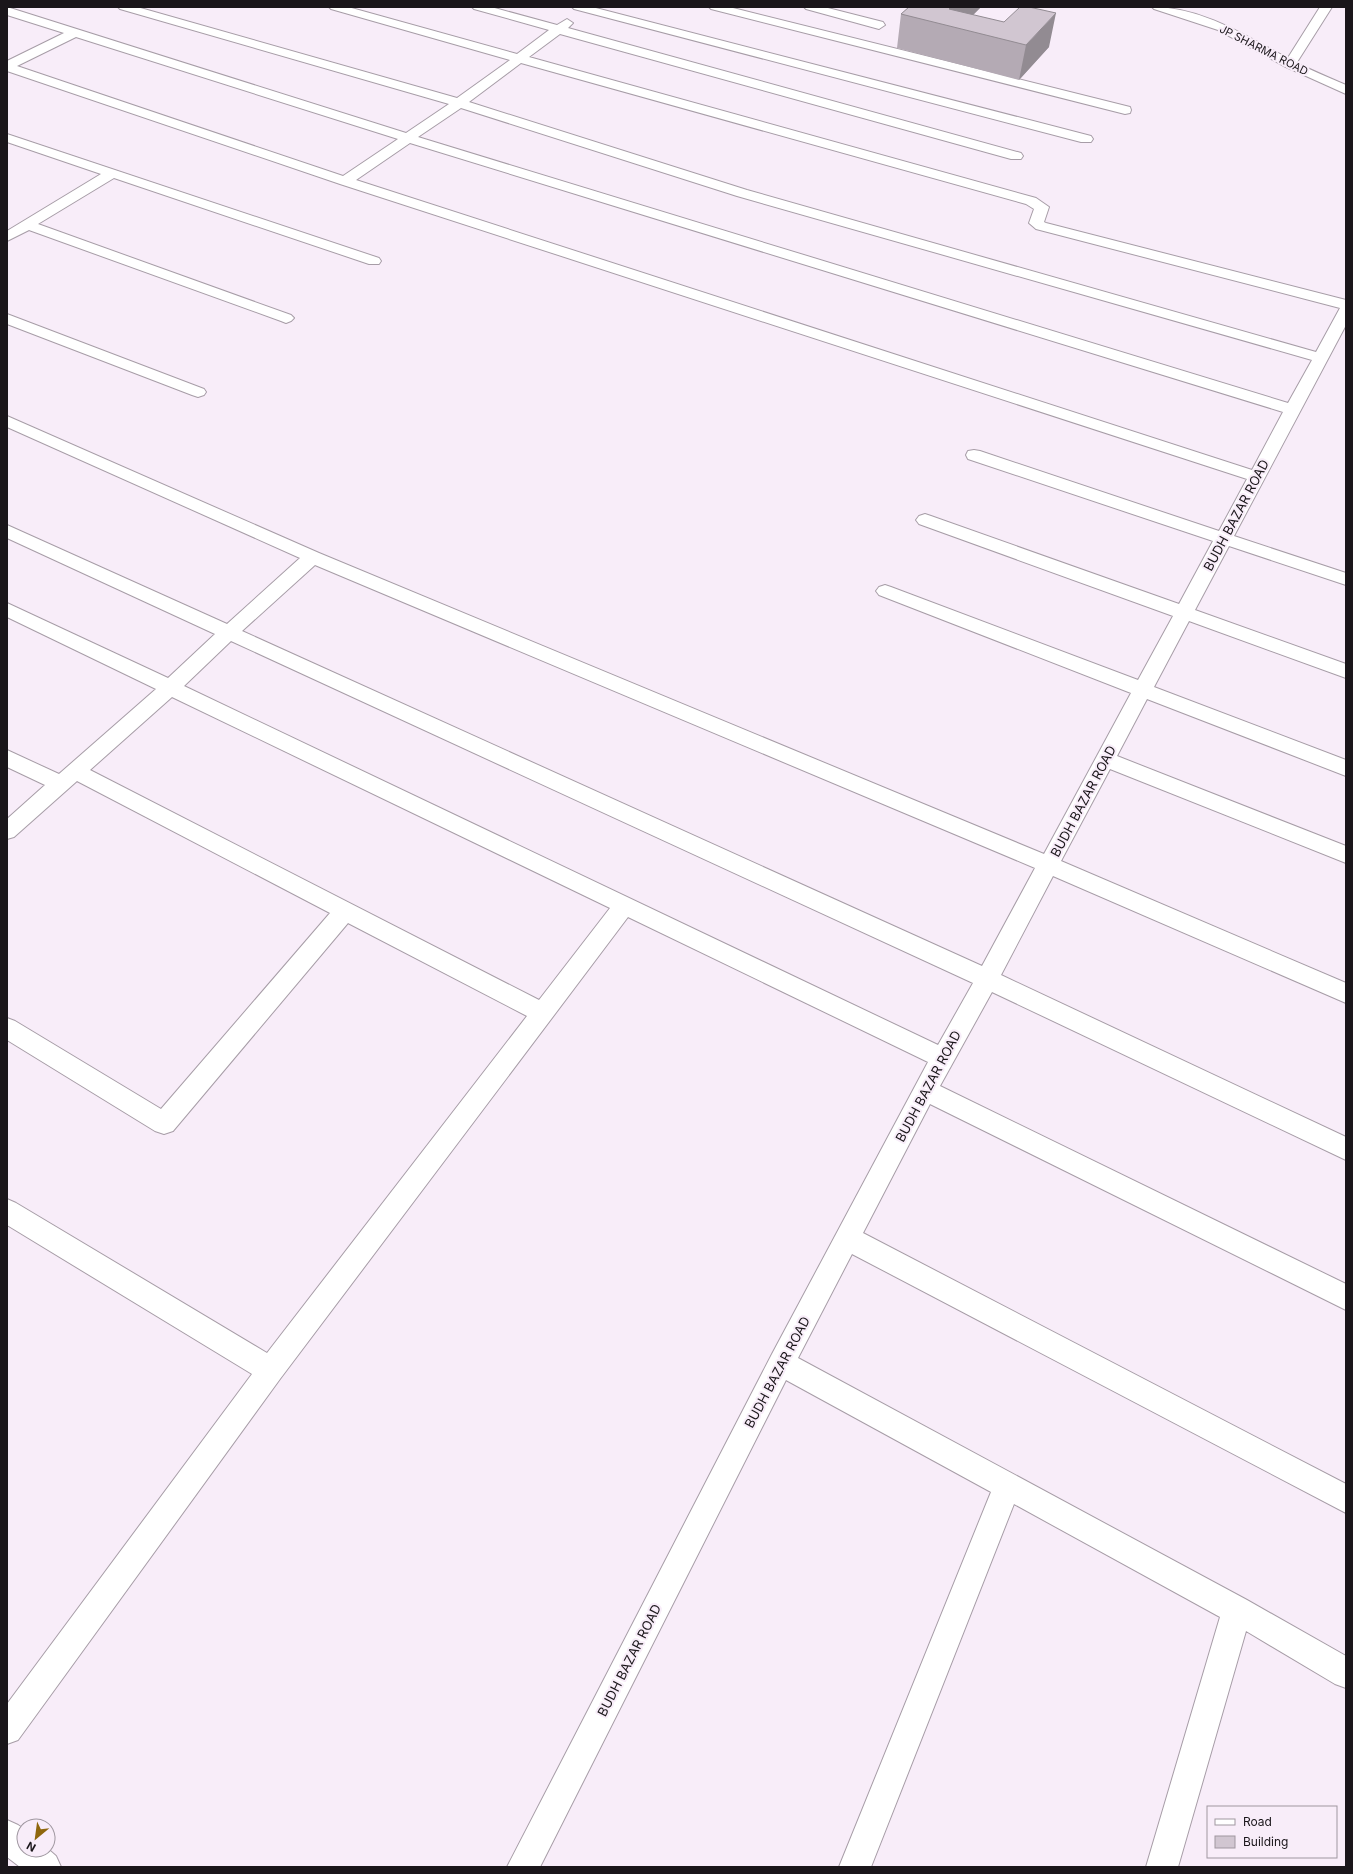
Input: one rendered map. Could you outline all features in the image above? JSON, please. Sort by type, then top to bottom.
[{"type":"street","points":[[124,7],[459,103],[742,193],[1320,358]]},
{"type":"street","points":[[336,7],[1031,201],[1042,207],[1036,223],[1041,226],[1346,305]]},
{"type":"street","points":[[478,7],[1016,156]]},
{"type":"street","points":[[716,7],[1125,110]]},
{"type":"street","points":[[810,7],[879,25]]},
{"type":"street","name":"JP SHARMA ROAD","points":[[1158,7],[1222,28],[1290,64],[1346,90]]},
{"type":"street","points":[[1290,64],[1326,7]]},
{"type":"street","points":[[345,181],[459,103],[559,29],[584,8],[1086,139]]},
{"type":"street","points":[[7,11],[408,138],[1293,410]]},
{"type":"street","points":[[7,67],[74,33]]},
{"type":"street","points":[[7,67],[345,181],[1257,477]]},
{"type":"street","points":[[7,138],[374,261]]},
{"type":"street","points":[[7,237],[111,174]]},
{"type":"street","points":[[28,225],[286,318]]},
{"type":"street","name":"BUDH BAZAR ROAD","points":[[523,1867],[781,1363],[925,1090],[1049,865],[1346,311]]},
{"type":"street","points":[[7,319],[198,392]]},
{"type":"street","points":[[7,421],[314,557],[1049,865],[1346,993]]},
{"type":"street","points":[[974,455],[1346,578]]},
{"type":"street","points":[[925,520],[1346,671]]},
{"type":"street","points":[[7,531],[987,979],[1346,1149]]},
{"type":"street","points":[[7,831],[171,687],[228,633],[314,557]]},
{"type":"street","points":[[885,591],[1346,768]]},
{"type":"street","points":[[7,609],[942,1058]]},
{"type":"street","points":[[7,758],[68,777],[346,910],[543,1013]]},
{"type":"street","points":[[1106,759],[1346,855]]},
{"type":"street","points":[[7,1729],[271,1370],[625,905]]},
{"type":"street","points":[[7,1028],[164,1123],[346,910]]},
{"type":"street","points":[[925,1090],[1346,1297]]},
{"type":"street","points":[[7,1211],[271,1370]]},
{"type":"street","points":[[848,1238],[1346,1499]]},
{"type":"street","points":[[781,1363],[1237,1610],[1346,1673]]},
{"type":"street","points":[[855,1867],[1007,1486]]},
{"type":"street","points":[[1162,1867],[1237,1610]]},
{"type":"street","points":[[7,1836],[45,1867]]},
{"type":"building","points":[[909,7],[951,7],[949,9],[1004,22],[1020,7],[1029,7],[1056,13],[1026,45],[901,14]]}]
